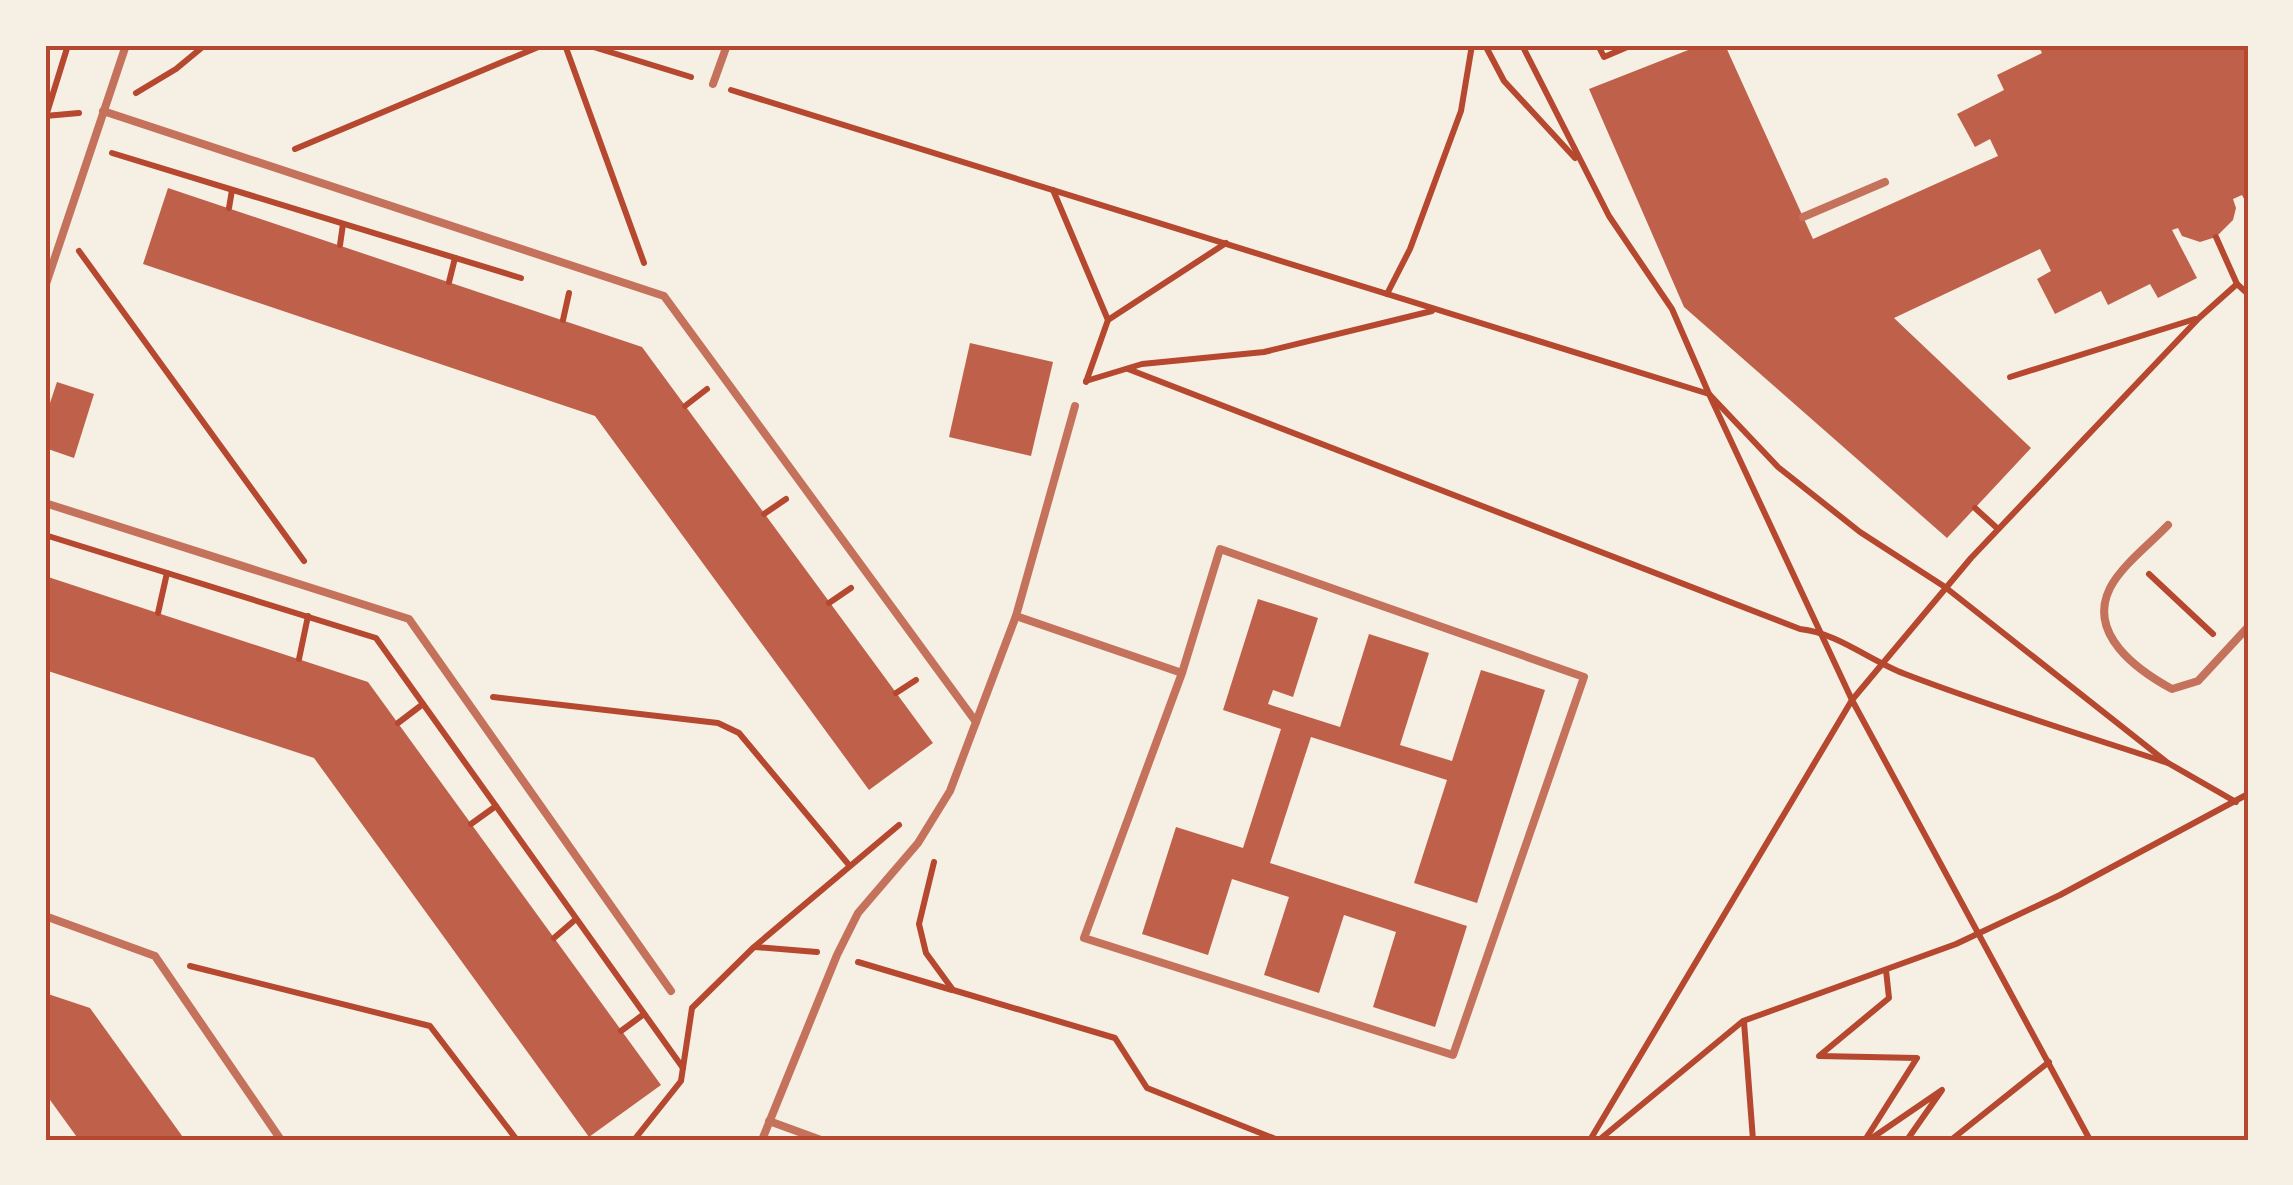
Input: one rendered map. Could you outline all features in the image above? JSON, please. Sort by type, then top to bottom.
[{"type":"lane","points":[[45,288],[126,45]]},
{"type":"lane","points":[[714,84],[727,45]]},
{"type":"lane","points":[[103,112],[664,296],[976,722]]},
{"type":"lane","points":[[1803,217],[1885,182]]},
{"type":"lane","points":[[762,1140],[858,913],[918,842],[950,792],[1016,616],[1075,406]]},
{"type":"lane","points":[[45,503],[409,619],[671,991]]},
{"type":"lane","points":[[2168,525],[2111,586],[2103,607],[2109,638],[2150,677],[2172,689],[2198,681],[2248,627]]},
{"type":"lane","points":[[1220,549],[1584,677],[1454,1055],[1084,938],[1182,673],[1220,549]]},
{"type":"lane","points":[[1016,616],[1182,673]]},
{"type":"lane","points":[[45,916],[155,956],[281,1140]]},
{"type":"lane","points":[[768,1122],[821,1140]]},
{"type":"path","points":[[46,116],[68,45]]},
{"type":"path","points":[[176,70],[205,45]]},
{"type":"path","points":[[262,163],[543,45]]},
{"type":"path","points":[[564,45],[655,292]]},
{"type":"path","points":[[587,45],[1709,394],[1778,467],[1860,532],[1945,587],[2168,763],[2236,802]]},
{"type":"path","points":[[1387,294],[1410,248],[1461,111],[1472,45]]},
{"type":"path","points":[[1486,45],[1504,81],[1583,166]]},
{"type":"path","points":[[1522,45],[1609,216],[1672,308],[1852,700],[2090,1140]]},
{"type":"path","points":[[1598,45],[1604,57],[1632,45]]},
{"type":"path","points":[[91,147],[531,281]]},
{"type":"path","points":[[229,208],[232,190]]},
{"type":"path","points":[[1053,190],[1108,320]]},
{"type":"path","points":[[340,245],[342,224]]},
{"type":"path","points":[[64,230],[287,542],[332,594]]},
{"type":"path","points":[[2216,237],[2236,284],[2248,294]]},
{"type":"path","points":[[1075,406],[1108,320],[1226,243]]},
{"type":"path","points":[[449,282],[456,258]]},
{"type":"path","points":[[1590,1140],[1852,700],[1998,529],[2236,284]]},
{"type":"path","points":[[563,320],[569,293],[586,298]]},
{"type":"path","points":[[1086,382],[1142,364],[1264,352],[1436,310]]},
{"type":"path","points":[[2010,377],[2199,318]]},
{"type":"path","points":[[1128,369],[1800,629],[1820,631],[1882,666],[1950,692],[2168,763]]},
{"type":"path","points":[[685,406],[707,390],[697,376]]},
{"type":"path","points":[[764,514],[786,499],[796,514]]},
{"type":"path","points":[[1975,508],[1998,529]]},
{"type":"path","points":[[45,535],[376,638],[683,1068]]},
{"type":"path","points":[[158,613],[167,573]]},
{"type":"path","points":[[840,573],[862,604]]},
{"type":"path","points":[[2151,576],[2228,648]]},
{"type":"path","points":[[830,603],[851,588]]},
{"type":"path","points":[[299,659],[308,616]]},
{"type":"path","points":[[905,664],[926,692]]},
{"type":"path","points":[[896,693],[916,679]]},
{"type":"path","points":[[462,694],[718,723],[739,733],[849,865]]},
{"type":"path","points":[[398,723],[424,704]]},
{"type":"path","points":[[1599,1140],[1744,1021],[1977,934],[2060,895],[2248,794]]},
{"type":"path","points":[[471,824],[496,806]]},
{"type":"path","points":[[634,1140],[680,1082],[692,1008],[754,947],[910,816]]},
{"type":"path","points":[[937,848],[919,924],[926,954],[952,990]]},
{"type":"path","points":[[554,938],[576,919]]},
{"type":"path","points":[[754,947],[799,950]]},
{"type":"path","points":[[837,955],[1115,1038],[1147,1088],[1278,1140]]},
{"type":"path","points":[[155,956],[430,1026],[517,1140]]},
{"type":"path","points":[[1867,1140],[1917,1058],[1819,1056],[1890,998],[1886,970]]},
{"type":"path","points":[[621,1031],[644,1014]]},
{"type":"path","points":[[1744,1021],[1754,1140]]},
{"type":"path","points":[[1951,1140],[2049,1062]]},
{"type":"path","points":[[1867,1140],[1942,1090],[1907,1140]]},
{"type":"building","points":[[1701,45],[1725,45],[1813,239],[1998,156],[1990,139],[1975,147],[1957,114],[2004,90],[1997,75],[2042,53],[2038,45],[2248,45],[2248,206],[2242,195],[2233,199],[2233,220],[2216,237],[2200,242],[2182,236],[2178,228],[2172,230],[2197,278],[2158,298],[2150,284],[2108,305],[2101,291],[2055,314],[2037,279],[2051,271],[2040,249],[1894,318],[2031,448],[1947,538],[1684,307],[1589,89]]},
{"type":"building","points":[[168,188],[642,347],[933,743],[869,790],[595,416],[143,264]]},
{"type":"building","points":[[970,343],[1053,362],[1031,456],[949,437]]},
{"type":"building","points":[[57,382],[94,394],[74,458],[45,448],[45,418]]},
{"type":"building","points":[[45,576],[368,682],[661,1085],[589,1137],[314,758],[45,670]]},
{"type":"building","points":[[1258,599],[1318,618],[1293,697],[1273,690],[1268,704],[1340,727],[1369,634],[1429,653],[1400,745],[1452,761],[1481,670],[1545,690],[1477,903],[1414,883],[1447,780],[1311,737],[1270,863],[1467,926],[1435,1027],[1373,1007],[1396,932],[1344,915],[1319,993],[1264,975],[1289,897],[1232,879],[1208,955],[1142,934],[1176,827],[1243,848],[1281,729],[1223,710]]},
{"type":"building","points":[[45,993],[90,1008],[185,1140],[79,1140],[45,1093]]}]
